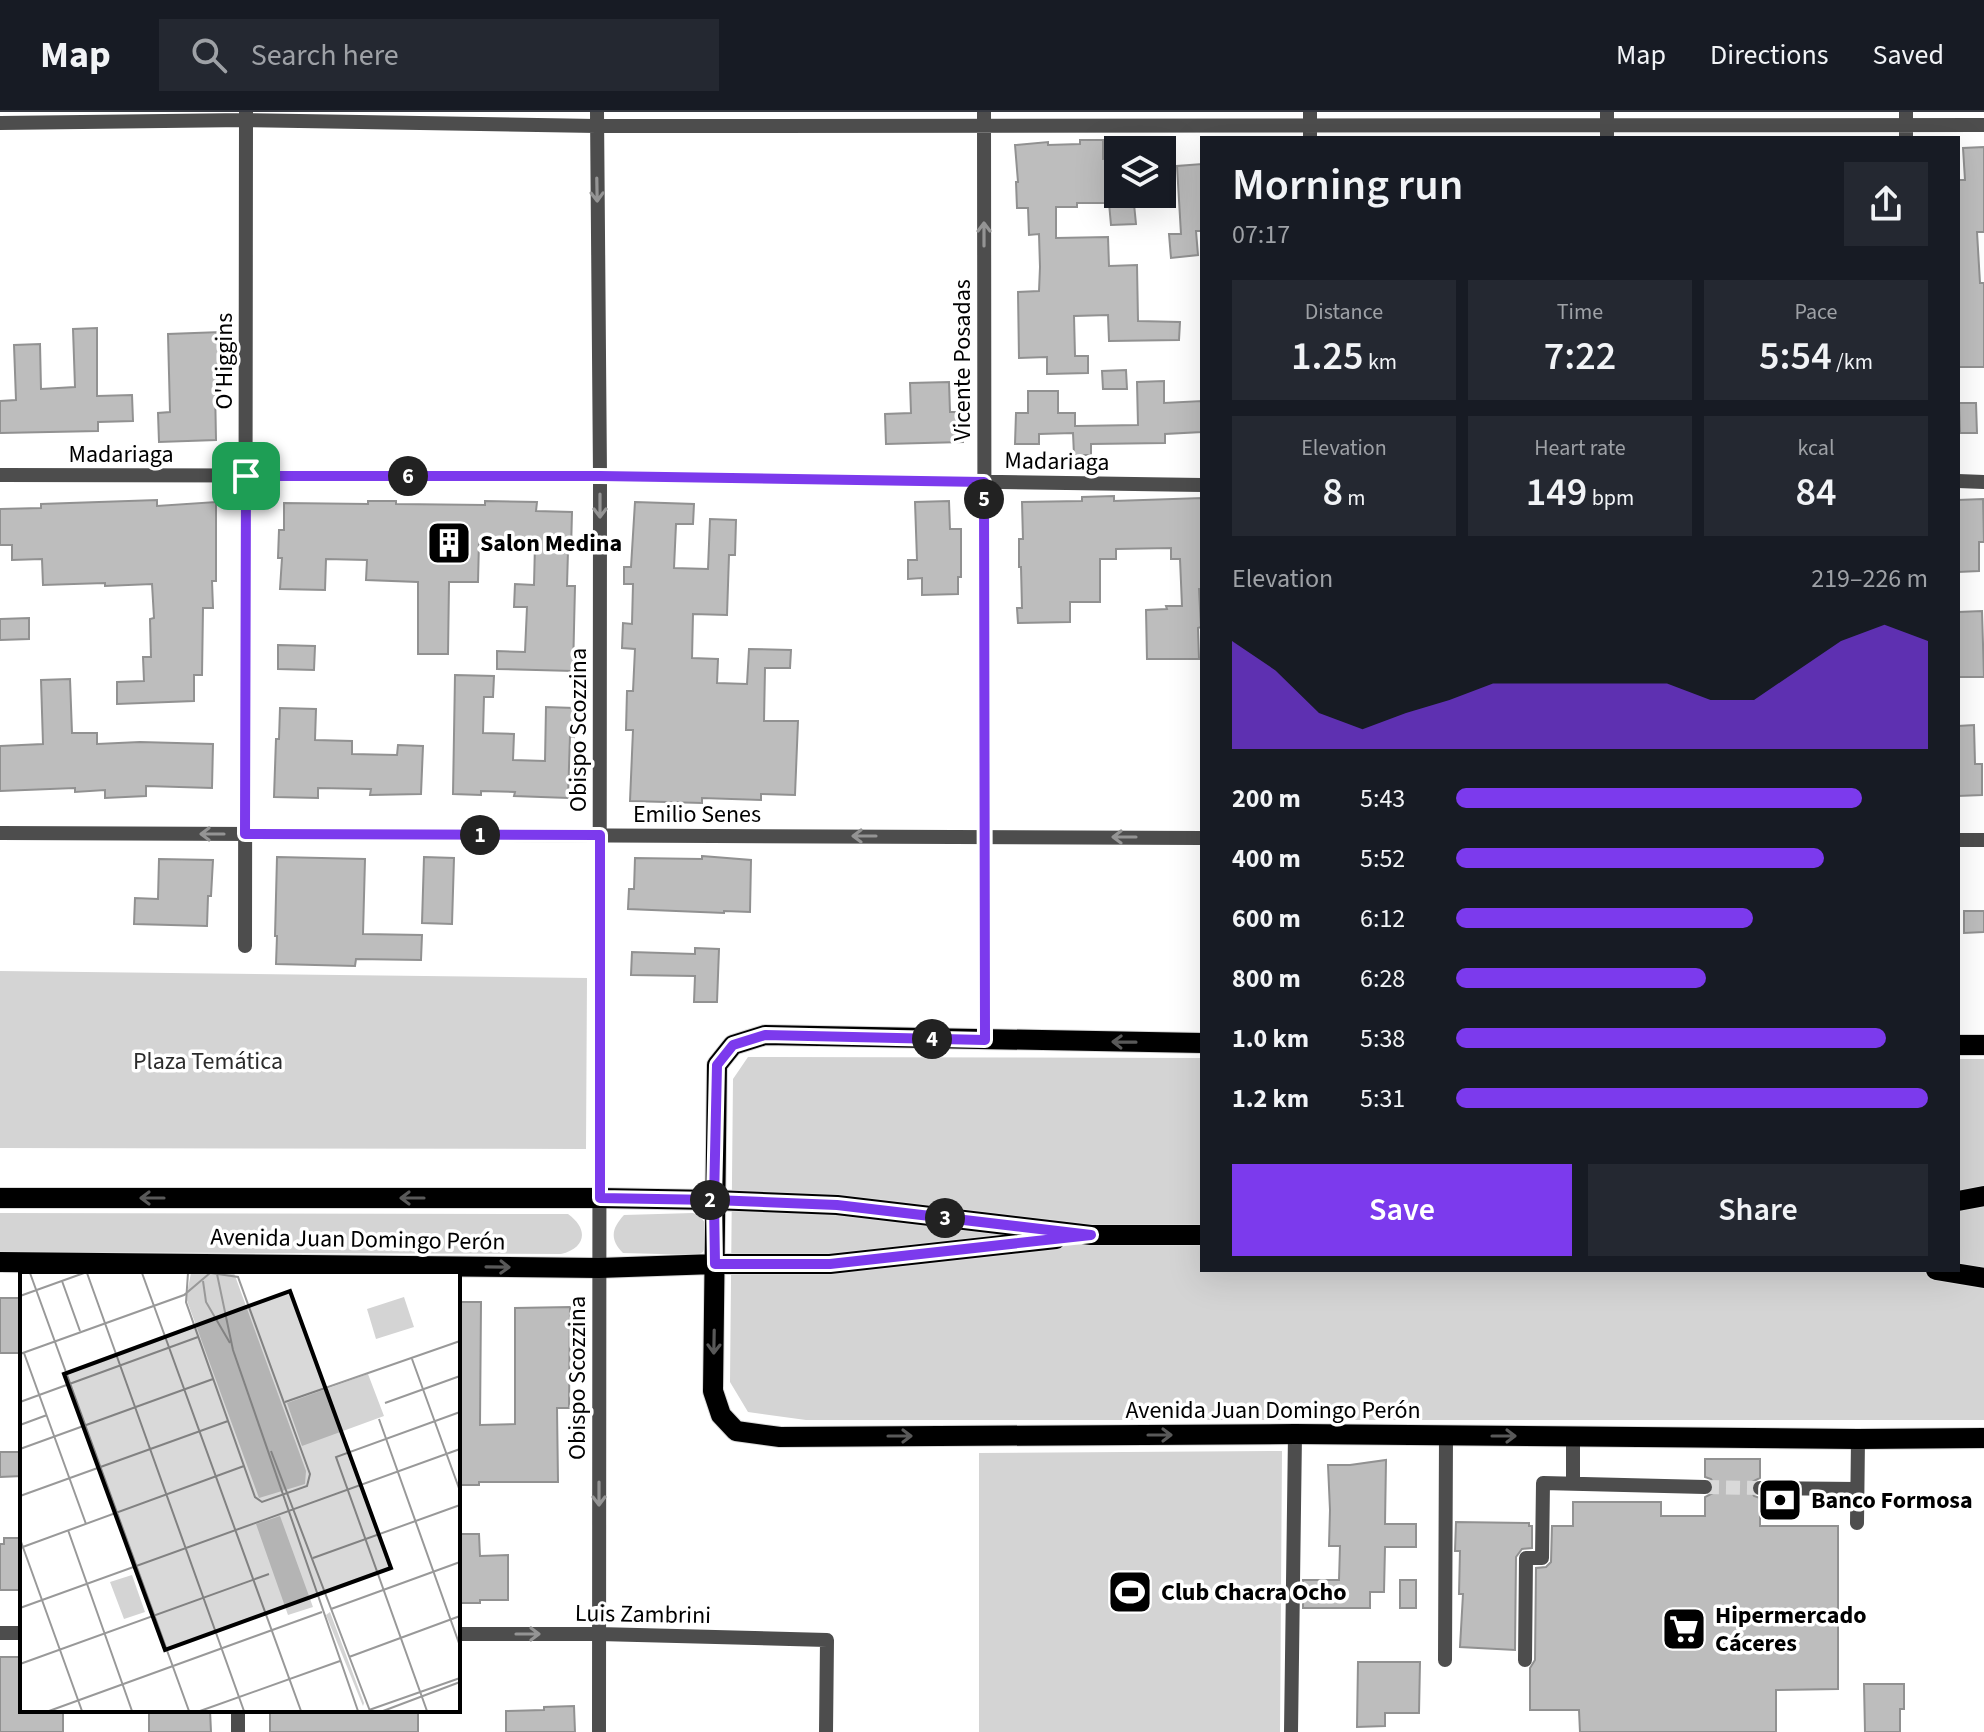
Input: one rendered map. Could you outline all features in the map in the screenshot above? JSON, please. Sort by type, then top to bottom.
[{"type":"main road","points":[[715,1264],[717,1065],[733,1045],[765,1035],[1200,1043]]},
{"type":"main road","points":[[1960,1045],[1984,1045]]},
{"type":"main road","points":[[1960,1201],[1984,1196]]},
{"type":"main road","name":"Avenida Juan Domingo Perón","points":[[0,1198],[714,1200],[837,1205],[1091,1235]]},
{"type":"main road","name":"Avenida Juan Domingo Perón","points":[[0,1262],[239,1269],[830,1264],[1091,1235],[1200,1235]]},
{"type":"main road","name":"Avenida Juan Domingo Perón","points":[[715,1264],[713,1391],[721,1415],[736,1431],[780,1437],[1295,1434],[1984,1438]]},
{"type":"main road","points":[[1948,1272],[1984,1278]]},
{"type":"street","points":[[0,123],[246,116],[984,119],[1310,126],[1984,125]]},
{"type":"street","name":"O'Higgins","points":[[245,946],[246,116]]},
{"type":"street","name":"Obispo Scozzina","points":[[596,119],[600,476],[599,1732]]},
{"type":"street","name":"Vicente Posadas","points":[[984,119],[985,1040]]},
{"type":"street","name":"Madariaga","points":[[0,475],[600,476],[1200,485]]},
{"type":"street","points":[[1960,481],[1984,482]]},
{"type":"street","name":"Emilio Senes","points":[[0,833],[1200,838]]},
{"type":"street","points":[[1960,840],[1984,840]]},
{"type":"street","points":[[1291,1732],[1295,1434]]},
{"type":"street","points":[[1445,1660],[1446,1436]]},
{"type":"street","points":[[1573,1437],[1573,1483]]},
{"type":"street","points":[[1857,1523],[1858,1439]]},
{"type":"street","points":[[1525,1660],[1526,1558],[1542,1558],[1543,1483],[1705,1487]]},
{"type":"street","points":[[1760,1488],[1857,1489]]},
{"type":"street","name":"Luis Zambrini","points":[[460,1634],[827,1640],[826,1732]]},
{"type":"green space","name":"Plaza Temática","points":[[0,971],[587,978],[586,1149],[0,1148]]},
{"type":"green space","points":[[748,1057],[1200,1058],[1200,1272],[1960,1272],[1960,1059],[1984,1059],[1984,1420],[806,1420],[748,1412],[730,1382],[733,1079]]},
{"type":"green space","points":[[0,1213],[568,1214],[579,1226],[582,1237],[576,1247],[561,1254],[0,1252]]},
{"type":"green space","points":[[693,1213],[703,1220],[707,1229],[703,1252],[698,1255],[623,1253],[614,1238],[617,1224],[624,1215]]},
{"type":"green space","name":"Club Chacra Ocho","points":[[1282,1451],[1280,1732],[979,1732],[979,1453]]},
{"type":"building","points":[[1080,140],[1103,140],[1104,203],[1056,207],[1056,238],[1108,237],[1109,266],[1137,265],[1138,321],[1180,322],[1179,340],[1109,341],[1108,315],[1074,316],[1075,356],[1088,356],[1088,373],[1047,374],[1047,357],[1019,358],[1018,292],[1039,291],[1040,267],[1039,234],[1029,235],[1028,208],[1017,208],[1015,145],[1048,142],[1048,145],[1080,144]]},
{"type":"building","points":[[1984,147],[1984,232],[1977,232],[1980,283],[1984,283],[1984,367],[1960,367],[1960,180],[1965,180],[1963,148]]},
{"type":"building","points":[[1200,164],[1200,231],[1196,231],[1198,255],[1171,258],[1169,234],[1181,234],[1177,166]]},
{"type":"building","points":[[1109,208],[1134,208],[1136,224],[1111,225]]},
{"type":"building","points":[[97,328],[97,396],[132,395],[133,421],[98,422],[98,431],[0,433],[0,401],[16,400],[14,345],[40,344],[41,389],[75,387],[73,329]]},
{"type":"building","points":[[221,332],[222,386],[215,386],[216,440],[159,442],[158,413],[170,412],[168,334]]},
{"type":"building","points":[[1126,370],[1127,389],[1103,389],[1102,371]]},
{"type":"building","points":[[1164,381],[1164,403],[1200,401],[1200,432],[1165,434],[1165,443],[1091,444],[1091,455],[1074,455],[1073,433],[1039,434],[1039,444],[1015,444],[1016,413],[1028,413],[1028,391],[1058,391],[1058,413],[1075,413],[1075,426],[1138,425],[1137,382]]},
{"type":"building","points":[[949,382],[950,412],[962,412],[963,442],[886,444],[885,414],[911,413],[910,383]]},
{"type":"building","points":[[1960,403],[1976,403],[1977,433],[1960,433]]},
{"type":"building","points":[[1114,496],[1114,501],[1200,498],[1199,659],[1147,659],[1146,610],[1182,606],[1180,559],[1171,559],[1171,548],[1116,549],[1116,559],[1100,559],[1100,602],[1070,602],[1070,622],[1018,623],[1017,608],[1022,608],[1019,539],[1023,539],[1022,502],[1082,501],[1082,497]]},
{"type":"building","points":[[1983,499],[1984,542],[1979,542],[1979,571],[1960,572],[1960,500]]},
{"type":"building","points":[[157,500],[157,506],[216,502],[216,581],[212,581],[213,608],[203,608],[202,675],[194,675],[194,701],[117,704],[117,682],[144,681],[143,657],[151,657],[150,619],[154,618],[152,584],[43,585],[42,559],[12,560],[12,545],[0,545],[0,509],[41,508],[41,504]]},
{"type":"building","points":[[368,501],[485,505],[485,501],[537,502],[536,511],[572,512],[567,586],[575,586],[573,671],[497,669],[497,651],[525,652],[527,607],[514,607],[515,584],[534,585],[535,544],[479,542],[478,582],[449,582],[448,654],[418,654],[418,582],[366,580],[367,560],[326,559],[325,590],[280,589],[282,558],[278,558],[279,530],[284,530],[284,503],[368,504]]},
{"type":"building","points":[[949,501],[950,529],[961,529],[958,594],[922,595],[922,578],[908,579],[908,560],[917,560],[915,502]]},
{"type":"building","points":[[635,502],[694,504],[693,524],[676,524],[674,568],[708,569],[710,519],[736,520],[735,555],[729,555],[727,615],[693,614],[692,658],[718,659],[717,683],[747,684],[749,649],[791,650],[790,668],[765,668],[764,721],[798,721],[795,795],[761,794],[761,800],[702,798],[702,803],[630,801],[633,730],[626,730],[627,691],[633,691],[635,649],[622,648],[623,623],[632,624],[633,584],[624,584],[624,567],[631,567]]},
{"type":"building","points":[[1982,611],[1984,677],[1960,677],[1960,612]]},
{"type":"building","points":[[29,618],[29,639],[0,640],[0,619]]},
{"type":"building","points":[[278,645],[315,646],[314,670],[278,669]]},
{"type":"building","points":[[455,675],[494,676],[493,697],[484,697],[483,733],[514,734],[513,760],[545,761],[546,707],[574,708],[568,798],[514,796],[515,792],[453,794]]},
{"type":"building","points":[[70,679],[72,733],[97,733],[97,744],[213,744],[212,788],[146,786],[146,796],[105,798],[105,790],[75,792],[75,788],[0,791],[0,746],[43,744],[41,680]]},
{"type":"building","points":[[280,708],[316,709],[315,740],[352,741],[352,754],[397,755],[398,745],[423,746],[421,794],[370,795],[371,789],[318,788],[318,798],[274,797]]},
{"type":"building","points":[[1974,725],[1975,764],[1982,764],[1982,795],[1960,796],[1960,726]]},
{"type":"building","points":[[702,856],[751,860],[750,912],[628,909],[629,889],[634,889],[635,858],[702,859]]},
{"type":"building","points":[[277,857],[365,859],[363,934],[422,935],[421,960],[356,959],[355,966],[276,964]]},
{"type":"building","points":[[424,857],[454,858],[452,924],[422,923]]},
{"type":"building","points":[[159,859],[213,860],[207,926],[134,924],[135,898],[158,899]]},
{"type":"building","points":[[1964,911],[1984,911],[1984,932],[1964,933]]},
{"type":"building","points":[[695,948],[719,949],[717,1002],[694,1002],[695,976],[631,975],[632,952],[695,954]]},
{"type":"building","points":[[0,1298],[20,1298],[20,1353],[0,1353]]},
{"type":"building","points":[[460,1302],[481,1302],[480,1425],[515,1424],[515,1308],[570,1307],[569,1408],[557,1408],[558,1482],[479,1482],[479,1485],[460,1485]]},
{"type":"building","points":[[0,1452],[20,1452],[20,1476],[0,1477]]},
{"type":"building","name":"Hipermercado Cáceres","points":[[1705,1459],[1760,1459],[1760,1478],[1752,1482],[1750,1489],[1754,1496],[1760,1498],[1760,1526],[1838,1526],[1838,1689],[1776,1690],[1776,1732],[1580,1732],[1579,1710],[1530,1710],[1530,1668],[1535,1660],[1536,1568],[1546,1567],[1551,1562],[1552,1526],[1573,1526],[1573,1502],[1661,1502],[1661,1516],[1705,1516],[1705,1497],[1713,1493],[1715,1486],[1711,1479],[1705,1477]]},
{"type":"building","points":[[1386,1460],[1385,1524],[1416,1524],[1416,1547],[1385,1547],[1384,1592],[1370,1592],[1370,1608],[1303,1608],[1303,1580],[1339,1580],[1340,1546],[1329,1546],[1328,1465]]},
{"type":"building","points":[[1456,1522],[1529,1523],[1532,1526],[1532,1548],[1522,1549],[1516,1557],[1515,1650],[1460,1647],[1463,1594],[1459,1594],[1460,1551],[1455,1551]]},
{"type":"building","points":[[460,1534],[479,1534],[480,1556],[508,1555],[508,1600],[480,1600],[480,1603],[460,1603]]},
{"type":"building","points":[[4,1538],[20,1538],[20,1590],[0,1590],[0,1544],[4,1544]]},
{"type":"building","points":[[1400,1580],[1416,1580],[1416,1608],[1400,1608]]},
{"type":"building","points":[[0,1657],[20,1657],[20,1712],[63,1712],[63,1732],[0,1732]]},
{"type":"building","points":[[1358,1662],[1420,1662],[1419,1713],[1385,1713],[1385,1726],[1357,1727]]},
{"type":"building","points":[[1864,1684],[1904,1684],[1900,1732],[1865,1732]]},
{"type":"building","points":[[574,1706],[575,1732],[506,1732],[506,1711]]},
{"type":"building","points":[[149,1712],[210,1712],[211,1732],[149,1732]]},
{"type":"building","points":[[270,1712],[418,1712],[418,1732],[270,1732]]},
{"type":"tunnel","points":[[1705,1487],[1760,1488]]},
{"type":"place","name":"Salon Medina","points":[[449,543]]},
{"type":"place","name":"Banco Formosa","points":[[1780,1500]]},
{"type":"place","name":"Club Chacra Ocho","points":[[1130,1592]]},
{"type":"place","name":"Hipermercado Cáceres","points":[[1684,1629]]},
{"type":"route","points":[[246,476],[245,834],[600,835],[600,1198],[714,1200],[715,1264],[830,1264],[1091,1235],[837,1205],[714,1200],[717,1065],[733,1045],[765,1035],[985,1040],[984,482],[600,476],[246,476]]}]
